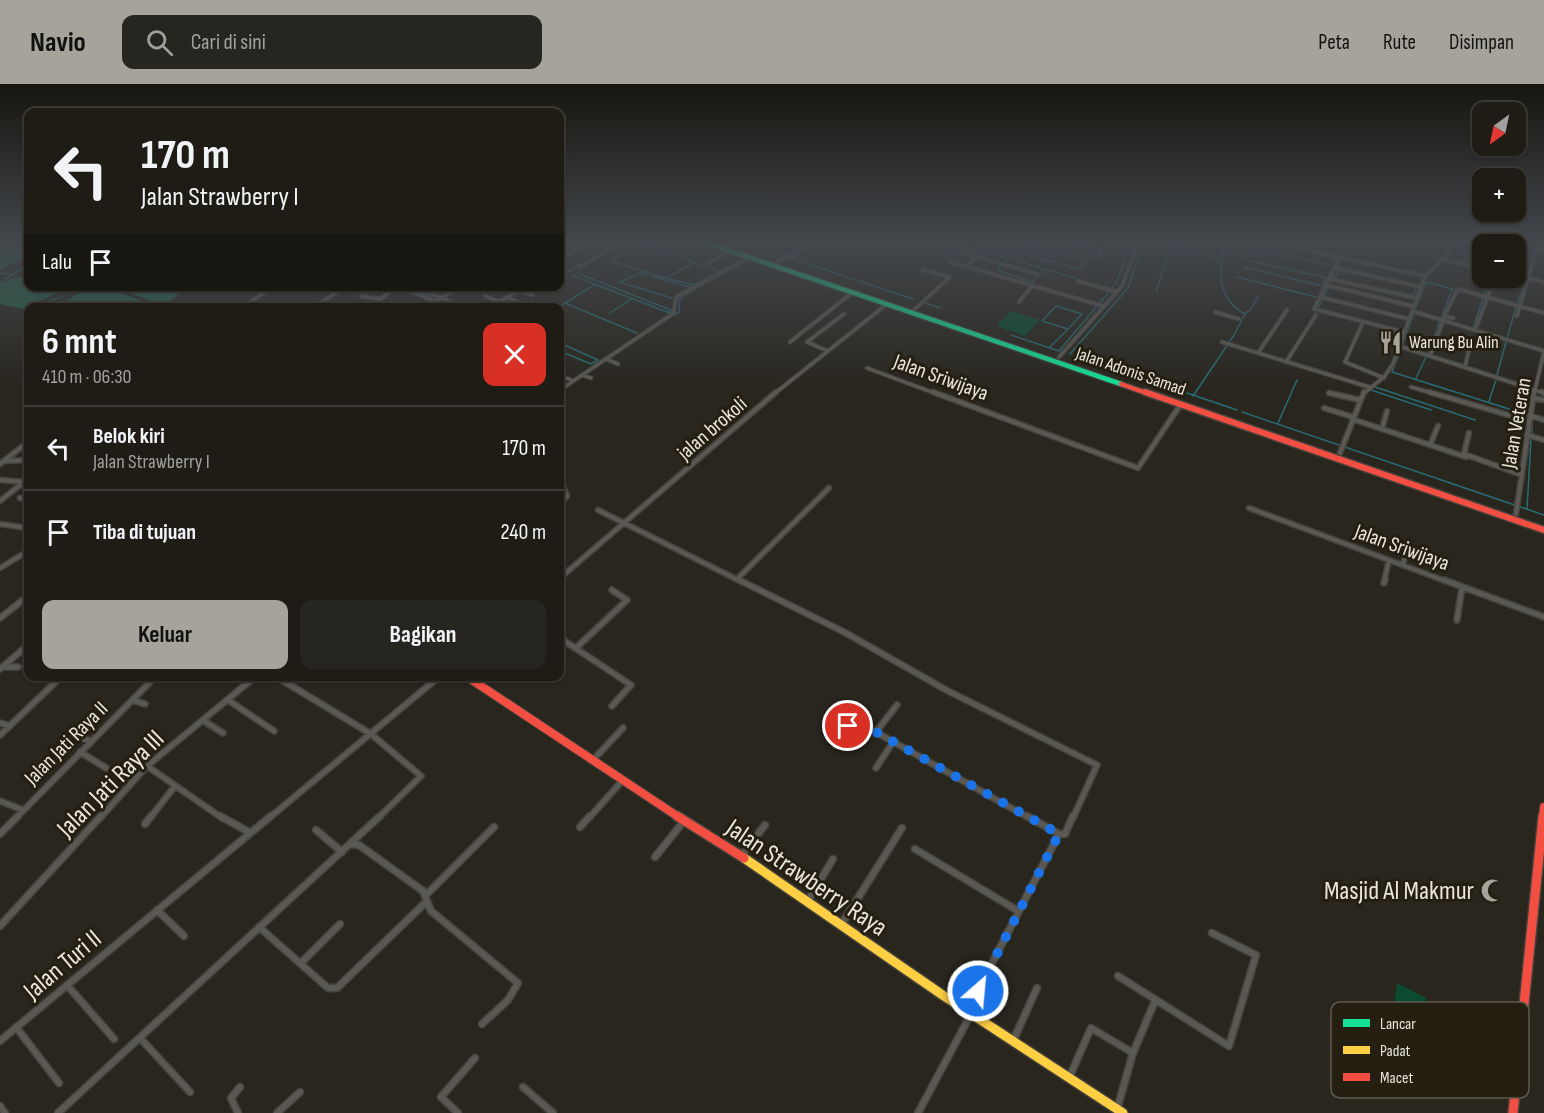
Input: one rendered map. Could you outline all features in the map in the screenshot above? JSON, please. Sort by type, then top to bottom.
[{"type":"main road","name":"Jalan Adonis Samad","points":[[850,291],[969,329],[1181,404],[1235,420],[1478,504],[1544,530]]},
{"type":"main road","points":[[861,291],[969,329],[1059,357],[1235,420],[1341,448],[1478,504],[1517,511],[1544,524]]},
{"type":"main road","name":"Jalan Strawberry Raya","points":[[473,681],[622,781],[741,856],[969,1012],[1120,1111]]},
{"type":"main road","points":[[1524,1002],[1544,810]]},
{"type":"main road","points":[[1513,1113],[1515,1098]]},
{"type":"street","points":[[250,303],[266,291]]},
{"type":"street","points":[[320,303],[338,291]]},
{"type":"street","points":[[375,303],[391,291]]},
{"type":"street","points":[[413,291],[450,303]]},
{"type":"street","points":[[424,291],[438,299]]},
{"type":"street","points":[[433,303],[452,291]]},
{"type":"street","points":[[485,296],[500,302],[516,291]]},
{"type":"street","points":[[521,291],[532,295]]},
{"type":"street","points":[[564,387],[671,315],[674,311],[676,297],[687,291]]},
{"type":"street","points":[[915,309],[935,291]]},
{"type":"street","points":[[1019,302],[1028,291]]},
{"type":"street","points":[[1053,291],[1102,305]]},
{"type":"street","points":[[1059,357],[1113,291]]},
{"type":"street","points":[[1323,291],[1314,309],[1404,332]]},
{"type":"street","points":[[1348,291],[1544,351]]},
{"type":"street","points":[[1384,291],[1416,298]]},
{"type":"street","points":[[1341,448],[1360,400],[1369,387],[1383,378],[1393,362],[1419,291]]},
{"type":"street","points":[[1430,356],[1455,291]]},
{"type":"street","points":[[1464,291],[1544,313]]},
{"type":"street","points":[[1475,330],[1490,291]]},
{"type":"street","points":[[1517,316],[1525,291]]},
{"type":"street","points":[[790,342],[853,292]]},
{"type":"street","points":[[361,296],[380,299]]},
{"type":"street","points":[[507,297],[520,303]]},
{"type":"street","points":[[1320,297],[1409,319]]},
{"type":"street","name":"jalan brokoli","points":[[564,575],[828,351],[887,304]]},
{"type":"street","points":[[1258,353],[1287,310]]},
{"type":"street","points":[[1215,312],[1239,319]]},
{"type":"street","points":[[828,351],[806,343],[844,314]]},
{"type":"street","points":[[1286,362],[1316,315]]},
{"type":"street","points":[[1443,319],[1453,318]]},
{"type":"street","points":[[1362,324],[1345,362],[1383,378]]},
{"type":"street","points":[[1222,342],[1369,387]]},
{"type":"street","points":[[1462,374],[1470,345]]},
{"type":"street","points":[[1399,346],[1544,393]]},
{"type":"street","name":"Jalan Veteran","points":[[1517,511],[1529,415],[1544,351]]},
{"type":"street","points":[[606,359],[618,364]]},
{"type":"street","name":"Jalan Sriwijaya","points":[[867,368],[1138,468],[1181,404]]},
{"type":"street","points":[[582,375],[591,378]]},
{"type":"street","points":[[564,377],[573,381]]},
{"type":"street","points":[[1412,387],[1528,421]]},
{"type":"street","points":[[1329,393],[1360,400]]},
{"type":"street","points":[[1533,398],[1544,400]]},
{"type":"street","points":[[1324,408],[1430,446],[1522,475]]},
{"type":"street","points":[[1382,429],[1387,411]]},
{"type":"street","points":[[1529,415],[1544,420]]},
{"type":"street","points":[[1430,446],[1438,426]]},
{"type":"street","points":[[1469,433],[1464,454],[1469,458]]},
{"type":"street","points":[[1527,435],[1544,440]]},
{"type":"street","points":[[2,462],[24,445]]},
{"type":"street","points":[[2,462],[24,460]]},
{"type":"street","points":[[0,480],[24,482]]},
{"type":"street","points":[[0,501],[24,483]]},
{"type":"street","points":[[738,578],[829,488]]},
{"type":"street","points":[[20,498],[24,498]]},
{"type":"street","name":"Jalan Sriwijaya","points":[[1249,508],[1544,617]]},
{"type":"street","points":[[598,510],[844,632],[948,691],[1097,765],[1065,834],[1059,834],[851,720],[835,745]]},
{"type":"street","points":[[0,524],[24,527]]},
{"type":"street","points":[[1403,565],[1408,543]]},
{"type":"street","points":[[0,568],[24,553]]},
{"type":"street","points":[[1384,583],[1389,560]]},
{"type":"street","points":[[1457,620],[1461,587]]},
{"type":"street","points":[[576,648],[627,600],[612,590]]},
{"type":"street","points":[[0,618],[24,599]]},
{"type":"street","points":[[564,640],[631,685],[612,706]]},
{"type":"street","points":[[1,668],[24,648]]},
{"type":"street","points":[[1,668],[18,667]]},
{"type":"street","points":[[0,735],[57,681]]},
{"type":"street","name":"Jalan Jati Raya II","points":[[0,834],[151,681]]},
{"type":"street","points":[[58,1113],[351,844],[421,776],[371,734],[283,681]]},
{"type":"street","name":"Jalan Turi II","points":[[0,1041],[249,832],[434,681]]},
{"type":"street","name":"Jalan Jati Raya III","points":[[0,926],[147,766],[249,682]]},
{"type":"street","points":[[132,700],[145,704]]},
{"type":"street","points":[[228,700],[274,731]]},
{"type":"street","points":[[876,732],[897,705]]},
{"type":"street","points":[[204,721],[223,733]]},
{"type":"street","points":[[0,723],[10,726]]},
{"type":"street","points":[[592,761],[623,728]]},
{"type":"street","points":[[71,735],[91,741]]},
{"type":"street","points":[[876,768],[893,742]]},
{"type":"street","points":[[80,752],[106,768]]},
{"type":"street","points":[[147,766],[249,832]]},
{"type":"street","points":[[580,827],[622,781]]},
{"type":"street","points":[[145,824],[175,786]]},
{"type":"street","points":[[0,801],[23,810]]},
{"type":"street","points":[[655,856],[684,820]]},
{"type":"street","points":[[741,856],[765,825]]},
{"type":"street","points":[[259,927],[328,988],[337,988],[494,827]]},
{"type":"street","points":[[841,925],[902,828]]},
{"type":"street","points":[[316,830],[342,852]]},
{"type":"street","points":[[918,1113],[1018,911],[1059,834]]},
{"type":"street","points":[[351,844],[359,845],[426,899],[431,911],[518,983],[517,990],[510,998],[482,1024]]},
{"type":"street","points":[[915,849],[1018,911]]},
{"type":"street","points":[[807,902],[833,860]]},
{"type":"street","points":[[157,910],[184,936]]},
{"type":"street","points":[[301,963],[340,924]]},
{"type":"street","points":[[1118,976],[1229,1046],[1256,956],[1212,933]]},
{"type":"street","points":[[67,985],[114,1039]]},
{"type":"street","points":[[1013,1041],[1037,988]]},
{"type":"street","points":[[1120,1111],[1133,1053],[1155,1001]]},
{"type":"street","points":[[16,1027],[59,1083]]},
{"type":"street","points":[[1069,1078],[1090,1029],[1133,1053]]},
{"type":"street","points":[[140,1038],[190,1092]]},
{"type":"street","points":[[458,1113],[441,1096],[475,1058]]},
{"type":"street","points":[[523,1087],[553,1113]]},
{"type":"street","points":[[238,1113],[231,1098],[240,1088]]},
{"type":"street","points":[[277,1113],[300,1092]]},
{"type":"street","points":[[0,1106],[5,1113]]},
{"type":"green space","points":[[0,291],[63,291],[38,303],[24,303],[24,309],[0,304]]},
{"type":"green space","points":[[82,291],[109,291],[147,303],[124,302],[63,303]]},
{"type":"green space","points":[[124,291],[182,291],[169,302],[157,303]]},
{"type":"green space","points":[[72,292],[49,303],[44,303]]},
{"type":"green space","points":[[1011,311],[1040,320],[1025,336],[996,326]]},
{"type":"green space","points":[[1397,983],[1426,998],[1426,1002],[1394,1002]]},
{"type":"waterway","points":[[417,291],[444,303]]},
{"type":"waterway","points":[[565,303],[584,291]]},
{"type":"waterway","points":[[613,291],[667,312]]},
{"type":"waterway","points":[[623,291],[671,310],[667,312]]},
{"type":"waterway","points":[[649,291],[672,298]]},
{"type":"waterway","points":[[667,312],[674,315],[679,312],[680,298],[692,291]]},
{"type":"waterway","points":[[888,291],[913,299]]},
{"type":"waterway","points":[[1100,303],[1110,291]]},
{"type":"waterway","points":[[1070,354],[1125,291]]},
{"type":"waterway","points":[[1224,291],[1229,300],[1245,314]]},
{"type":"waterway","points":[[1292,291],[1316,297]]},
{"type":"waterway","points":[[1324,296],[1326,291]]},
{"type":"waterway","points":[[1345,291],[1409,307]]},
{"type":"waterway","points":[[1394,291],[1413,295],[1415,291]]},
{"type":"waterway","points":[[1415,310],[1422,291]]},
{"type":"waterway","points":[[1441,318],[1452,291]]},
{"type":"waterway","points":[[1460,291],[1483,297]]},
{"type":"waterway","points":[[1484,295],[1486,291]]},
{"type":"waterway","points":[[1517,303],[1522,291]]},
{"type":"waterway","points":[[1245,314],[1252,308],[1258,296]]},
{"type":"waterway","points":[[1473,328],[1483,298]]},
{"type":"waterway","points":[[610,313],[631,299]]},
{"type":"waterway","points":[[1318,308],[1323,299]]},
{"type":"waterway","points":[[1501,299],[1518,304]]},
{"type":"waterway","points":[[923,302],[940,308]]},
{"type":"waterway","points":[[565,303],[637,333]]},
{"type":"waterway","points":[[1056,306],[1082,314],[1068,329],[1042,321],[1056,306]]},
{"type":"waterway","points":[[1011,335],[1059,351],[1097,306]]},
{"type":"waterway","points":[[1524,306],[1544,311]]},
{"type":"waterway","points":[[1507,338],[1516,307]]},
{"type":"waterway","points":[[1402,346],[1414,313]]},
{"type":"waterway","points":[[1194,395],[1234,335],[1245,314]]},
{"type":"waterway","points":[[1428,354],[1440,321]]},
{"type":"waterway","points":[[1050,347],[1068,329]]},
{"type":"waterway","points":[[1497,375],[1506,342]]},
{"type":"waterway","points":[[1524,343],[1541,348]]},
{"type":"waterway","points":[[564,345],[598,360],[591,364],[564,353]]},
{"type":"waterway","points":[[1401,349],[1392,372],[1528,415]]},
{"type":"waterway","points":[[1435,356],[1462,364]]},
{"type":"waterway","points":[[1416,378],[1426,357]]},
{"type":"waterway","points":[[1090,360],[1194,395]]},
{"type":"waterway","points":[[1290,361],[1367,385]]},
{"type":"waterway","points":[[1470,367],[1531,387]]},
{"type":"waterway","points":[[1278,423],[1297,380]]},
{"type":"waterway","points":[[1489,401],[1496,380]]},
{"type":"waterway","points":[[1356,385],[1364,387]]},
{"type":"waterway","points":[[1375,387],[1475,420]]},
{"type":"waterway","points":[[1371,390],[1431,410]]},
{"type":"waterway","points":[[1194,395],[1237,410]]},
{"type":"waterway","points":[[1242,412],[1544,515]]},
{"type":"waterway","points":[[1532,417],[1532,434]]},
{"type":"waterway","points":[[1527,509],[1531,439]]},
{"type":"traffic: fast","points":[[848,291],[1121,384]]},
{"type":"traffic: slow","points":[[744,858],[944,996],[1123,1113]]},
{"type":"traffic: jam","points":[[1121,384],[1544,530]]},
{"type":"traffic: jam","points":[[473,681],[622,781],[744,858]]},
{"type":"traffic: jam","points":[[1524,1002],[1544,807]]},
{"type":"traffic: jam","points":[[1513,1113],[1515,1098]]},
{"type":"place","name":"Warung Bu Alin","points":[[1391,342]]},
{"type":"place","name":"Masjid Al Makmur","points":[[1492,890]]},
{"type":"route","points":[[848,726],[851,720],[858,722],[1004,801],[1059,834],[978,991]]}]
